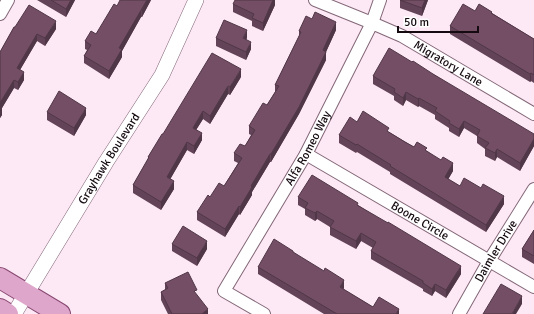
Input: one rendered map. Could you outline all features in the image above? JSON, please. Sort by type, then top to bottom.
[{"type":"main road","points":[[0,278],[60,314]]},
{"type":"main road","points":[[0,309],[8,314]]},
{"type":"street","points":[[0,14],[8,0]]},
{"type":"street","name":"Grayhawk Boulevard","points":[[14,314],[106,162],[162,75],[196,0]]},
{"type":"street","name":"Migratory Lane","points":[[315,0],[402,36],[534,114]]},
{"type":"street","name":"Alfa Romeo Way","points":[[264,314],[224,290],[306,154],[372,23],[380,0]]},
{"type":"street","name":"Boone Circle","points":[[306,154],[534,287]]},
{"type":"street","name":"Daimler Drive","points":[[459,314],[489,261],[534,189]]},
{"type":"building","points":[[51,0],[71,0],[66,9]]},
{"type":"building","points":[[120,0],[147,0],[119,48],[122,49],[109,71],[84,56],[91,45],[85,41],[91,31],[96,34],[114,4],[117,6]]},
{"type":"building","points":[[235,0],[273,0],[263,23],[252,18],[254,14],[233,4]]},
{"type":"building","points":[[400,0],[425,0],[422,8]]},
{"type":"building","points":[[463,4],[475,11],[479,4],[534,39],[534,75],[450,26]]},
{"type":"building","points":[[29,5],[56,21],[45,38],[37,34],[17,68],[24,72],[18,82],[14,80],[0,103],[0,52],[14,27]]},
{"type":"building","points":[[315,12],[336,22],[323,50],[326,52],[299,107],[240,207],[239,206],[225,229],[197,212],[208,195],[210,197],[219,183],[224,186],[242,158],[234,153],[240,144],[245,146],[255,130],[249,126],[263,103],[267,105],[279,86],[275,85],[301,32],[299,31],[306,16],[312,19]]},
{"type":"building","points":[[224,20],[247,30],[243,38],[251,42],[246,52],[216,38]]},
{"type":"building","points":[[389,48],[534,134],[534,139],[520,163],[497,149],[495,153],[485,148],[489,143],[477,136],[480,130],[464,121],[459,129],[435,111],[437,108],[406,92],[403,98],[394,92],[395,89],[373,76]]},
{"type":"building","points":[[212,53],[241,69],[230,87],[228,86],[210,116],[203,111],[193,128],[202,133],[194,146],[187,142],[167,177],[174,181],[161,202],[133,185],[148,157]]},
{"type":"building","points":[[59,91],[86,108],[74,128],[47,112]]},
{"type":"building","points":[[363,111],[389,128],[387,131],[405,142],[414,147],[417,142],[427,148],[425,150],[441,160],[443,157],[453,163],[445,177],[460,186],[464,178],[481,188],[483,184],[504,196],[486,225],[357,144],[356,145],[339,135],[350,117],[357,122]]},
{"type":"building","points":[[312,175],[358,203],[357,205],[461,266],[446,290],[435,284],[432,289],[423,283],[423,281],[371,251],[376,242],[361,233],[356,241],[330,227],[334,221],[317,211],[315,213],[305,208],[308,203],[298,197]]},
{"type":"building","points":[[183,226],[207,241],[197,258],[172,244]]},
{"type":"building","points":[[534,230],[534,256],[522,249]]},
{"type":"building","points":[[274,239],[324,271],[325,268],[344,280],[340,287],[373,307],[379,297],[399,309],[396,314],[337,314],[258,267]]},
{"type":"building","points":[[188,272],[197,290],[194,291],[208,309],[202,314],[172,314],[161,292],[168,288],[165,283]]},
{"type":"building","points":[[501,284],[522,296],[512,314],[483,314]]}]
